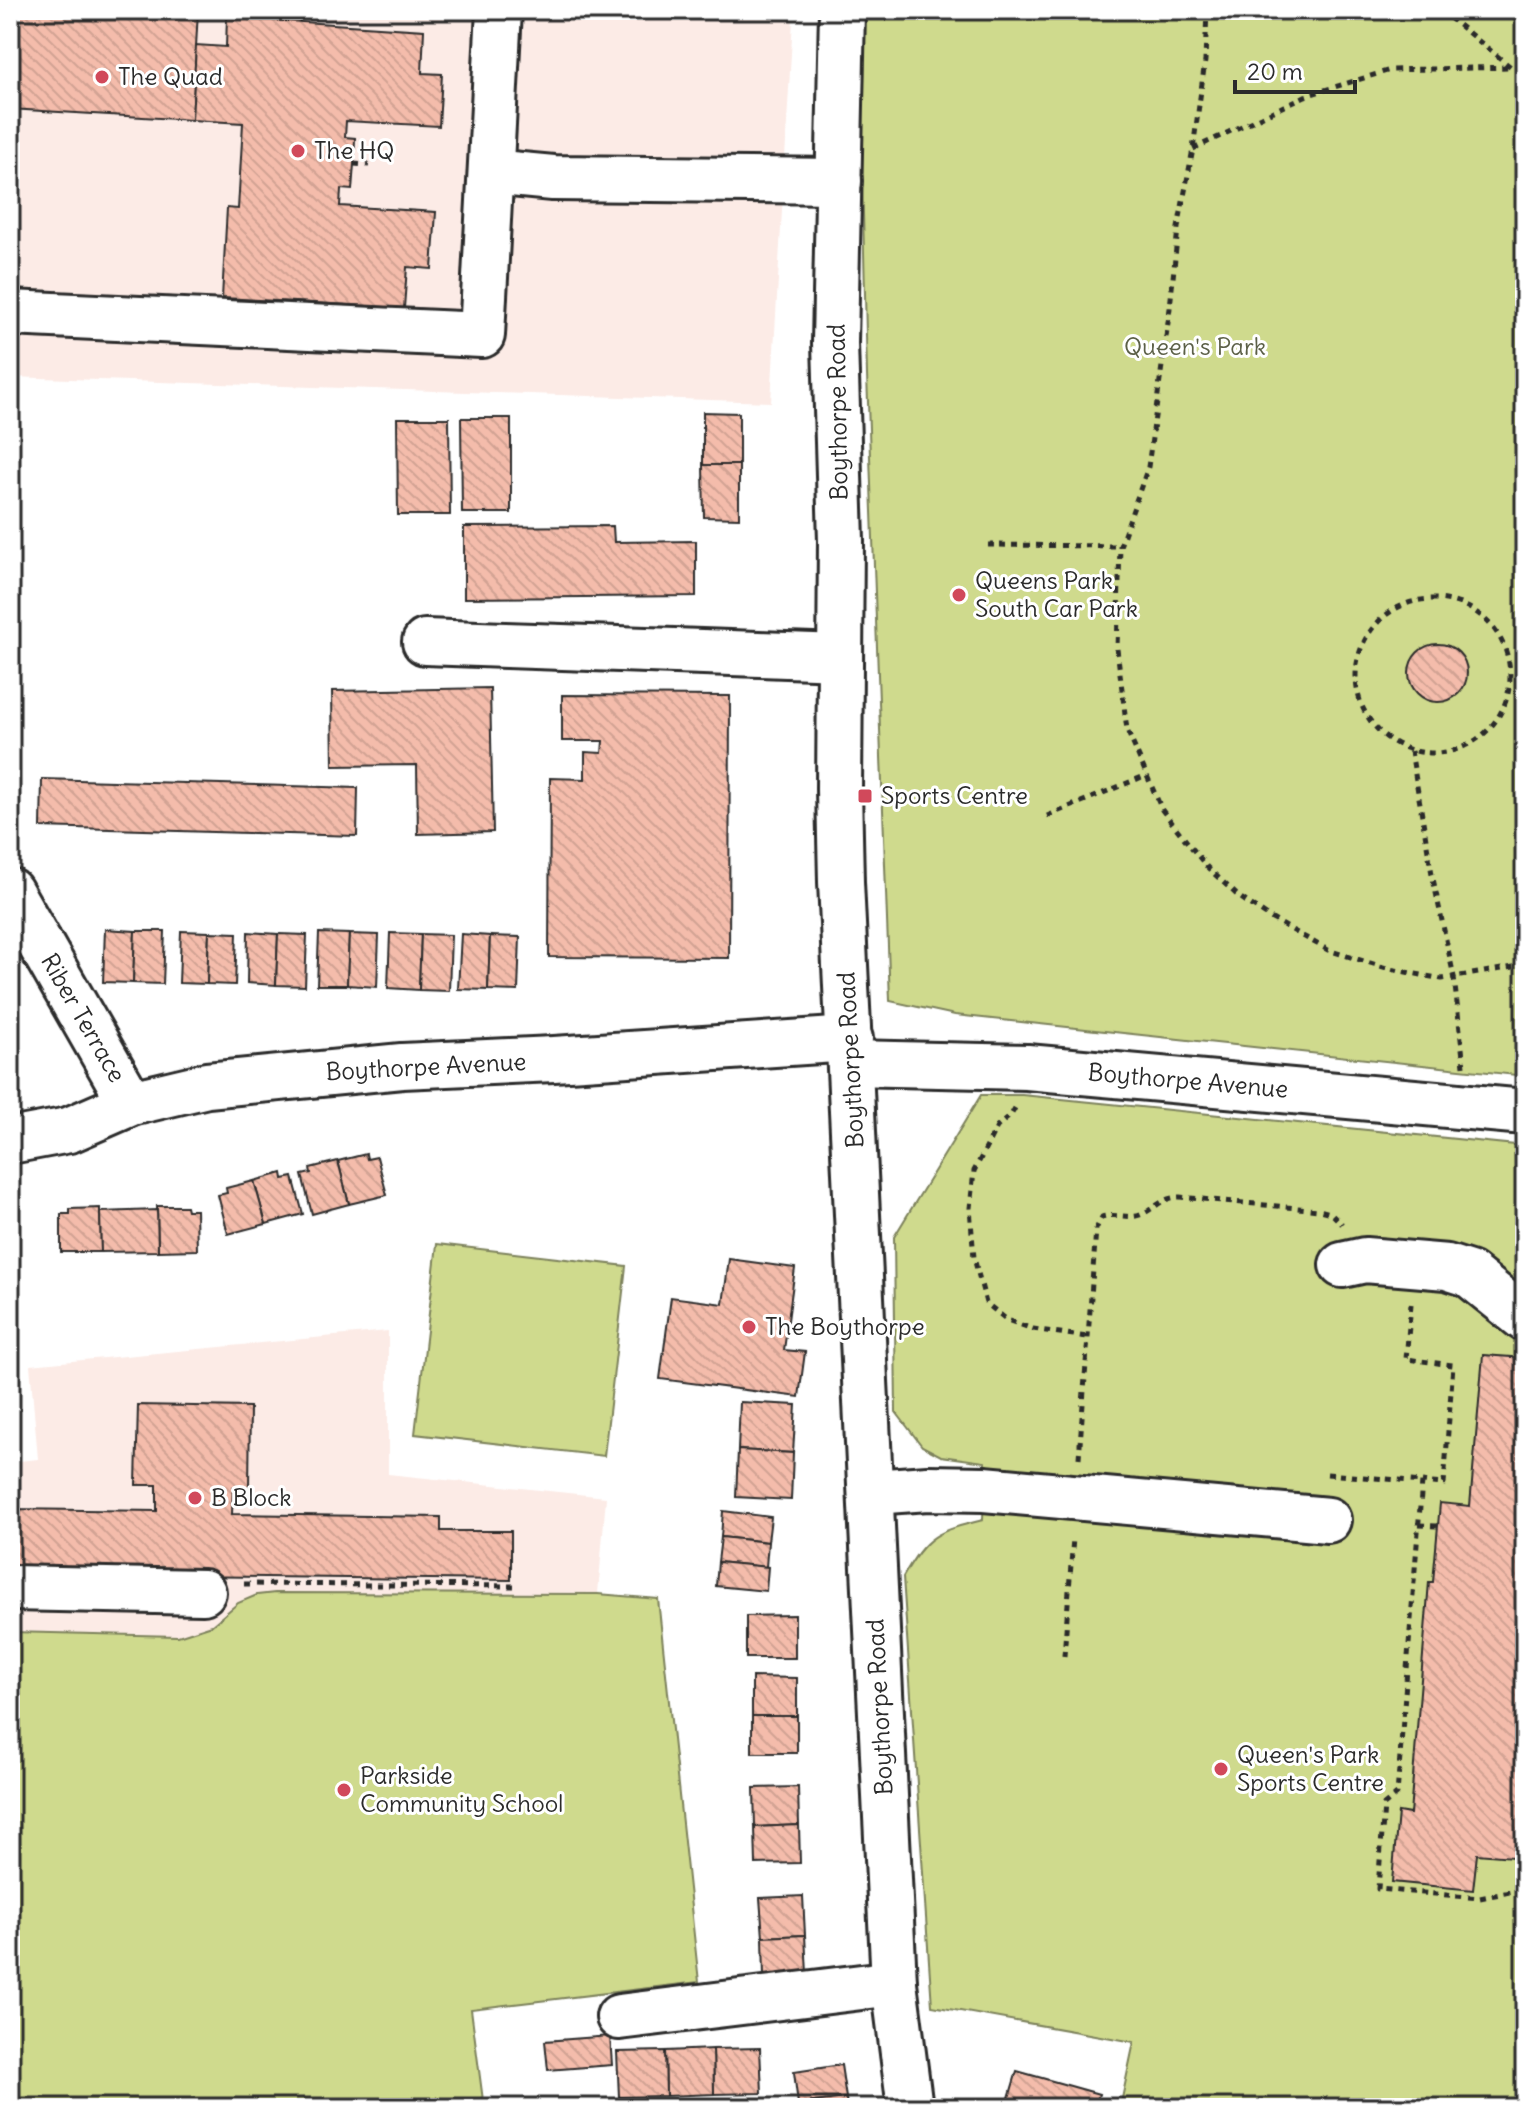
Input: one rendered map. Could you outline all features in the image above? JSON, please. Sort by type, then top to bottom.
[{"type":"street","points":[[10,313],[482,335],[499,10]]},
{"type":"street","name":"Boythorpe Road","points":[[842,10],[835,343],[841,541],[841,882],[894,1983],[910,2108]]},
{"type":"street","points":[[491,172],[553,178],[839,181]]},
{"type":"street","points":[[425,642],[840,657]]},
{"type":"street","name":"Riber Terrace","points":[[10,891],[131,1103]]},
{"type":"street","name":"Boythorpe Avenue","points":[[10,1141],[69,1130],[131,1103],[207,1085],[303,1074],[851,1051],[1525,1112]]},
{"type":"street","points":[[1343,1246],[1365,1260],[1447,1267],[1469,1274],[1525,1319]]},
{"type":"street","points":[[872,1492],[928,1488],[984,1489],[1328,1520]]},
{"type":"street","points":[[10,1588],[203,1592]]},
{"type":"street","points":[[619,2017],[894,1983]]},
{"type":"path","points":[[1207,10],[1205,61],[1178,228],[1148,467],[1120,546],[1117,649],[1127,730],[1162,810],[1207,867],[1238,896],[1272,919],[1328,950],[1390,969],[1442,979],[1525,965]]},
{"type":"path","points":[[1440,10],[1511,67],[1525,73]]},
{"type":"path","points":[[1193,149],[1305,96],[1390,70],[1511,67]]},
{"type":"path","points":[[354,164],[369,165]]},
{"type":"path","points":[[988,545],[1120,546]]},
{"type":"path","points":[[1422,599],[1448,600],[1473,610],[1492,626],[1505,647],[1510,672],[1508,696],[1498,719],[1481,737],[1460,749],[1435,754],[1411,751],[1387,739],[1369,720],[1357,697],[1355,671],[1362,645],[1376,623],[1397,607],[1422,599]]},
{"type":"path","points":[[1411,751],[1454,977],[1465,1070],[1464,1107]]},
{"type":"path","points":[[1047,816],[1147,775]]},
{"type":"path","points":[[1027,1067],[1022,1095],[1011,1115],[997,1127],[974,1171],[970,1208],[974,1258],[986,1303],[1007,1320],[1033,1329],[1087,1337]]},
{"type":"path","points":[[1064,1656],[1075,1522],[1065,1521],[1069,1472],[1077,1472],[1080,1452],[1096,1229],[1102,1217],[1113,1214],[1140,1215],[1169,1197],[1319,1210],[1331,1213],[1343,1246]]},
{"type":"path","points":[[1318,1473],[1444,1484],[1453,1365],[1406,1359],[1415,1264]]},
{"type":"path","points":[[1080,1452],[1094,1453]]},
{"type":"path","points":[[1422,1482],[1397,1794],[1384,1805],[1378,1889],[1480,1898],[1525,1889]]},
{"type":"path","points":[[1419,1525],[1438,1526]]},
{"type":"path","points":[[203,1592],[223,1583],[515,1586]]},
{"type":"shaded area","points":[[10,10],[659,10],[660,13],[793,19],[771,402],[10,377]]},
{"type":"shaded area","name":"Parkside Community School","points":[[388,1331],[388,1474],[606,1497],[598,1594],[658,1599],[699,1982],[471,2009],[484,2108],[10,2108],[10,1462],[38,1459],[30,1365]]},
{"type":"green space","name":"Queen's Park","points":[[858,10],[1525,10],[1525,1076],[955,1015],[890,1001],[867,375]]},
{"type":"green space","name":"Queen's Park Sports Centre","points":[[981,1095],[1022,1095],[1525,1146],[1525,2108],[1120,2108],[1134,2042],[932,2006],[903,1577],[919,1552],[935,1537],[983,1520],[985,1462],[941,1456],[922,1446],[896,1412],[894,1237]]},
{"type":"green space","points":[[437,1244],[626,1266],[604,1456],[415,1434]]},
{"type":"green space","name":"Parkside Community School","points":[[598,1594],[658,1599],[699,1982],[471,2009],[484,2108],[10,2108],[10,1632],[178,1636],[212,1625],[238,1603],[257,1595]]},
{"type":"building","name":"The Quad","points":[[10,10],[198,10],[192,120],[10,109]]},
{"type":"building","name":"The HQ","points":[[227,17],[424,30],[422,73],[442,74],[439,126],[346,121],[345,137],[355,138],[354,164],[352,190],[341,189],[340,206],[436,212],[432,269],[407,267],[404,308],[222,298],[227,208],[238,209],[243,123],[192,120],[196,45],[226,47]]},
{"type":"building","points":[[703,412],[739,413],[739,465],[703,465]]},
{"type":"building","points":[[397,418],[449,418],[450,515],[398,515]]},
{"type":"building","points":[[461,418],[511,418],[511,513],[462,513]]},
{"type":"building","points":[[703,465],[739,465],[739,518],[704,517]]},
{"type":"building","points":[[613,526],[614,542],[696,541],[696,596],[464,598],[464,527]]},
{"type":"building","points":[[1438,644],[1449,646],[1458,653],[1465,662],[1465,684],[1458,693],[1449,700],[1438,702],[1427,700],[1418,693],[1411,684],[1409,673],[1411,662],[1418,653],[1427,646]]},
{"type":"building","points":[[490,688],[493,832],[418,834],[417,765],[333,766],[332,691]]},
{"type":"building","points":[[562,695],[730,696],[729,958],[549,957],[550,778],[585,779],[585,752],[602,753],[603,741],[562,741]]},
{"type":"building","points":[[42,779],[358,788],[357,836],[41,827]]},
{"type":"building","points":[[105,929],[135,931],[133,983],[103,982]]},
{"type":"building","points":[[135,931],[165,931],[163,984],[133,983]]},
{"type":"building","points":[[181,931],[209,932],[207,984],[179,983]]},
{"type":"building","points":[[209,932],[237,933],[235,985],[207,984]]},
{"type":"building","points":[[248,932],[278,934],[276,985],[247,983]]},
{"type":"building","points":[[319,933],[349,934],[347,985],[317,985]]},
{"type":"building","points":[[390,933],[421,934],[419,990],[388,988]]},
{"type":"building","points":[[278,934],[307,935],[305,986],[276,985]]},
{"type":"building","points":[[349,934],[379,935],[377,987],[347,985]]},
{"type":"building","points":[[421,934],[451,935],[449,991],[419,990]]},
{"type":"building","points":[[461,934],[490,936],[488,990],[458,989]]},
{"type":"building","points":[[490,936],[520,937],[518,991],[488,990]]},
{"type":"building","points":[[366,1154],[367,1159],[377,1157],[387,1195],[349,1204],[338,1161]]},
{"type":"building","points":[[338,1161],[349,1204],[312,1214],[302,1175],[311,1173],[310,1168]]},
{"type":"building","points":[[282,1173],[283,1179],[293,1177],[303,1214],[266,1224],[254,1181]]},
{"type":"building","points":[[254,1181],[266,1224],[228,1234],[218,1195],[227,1193],[226,1188]]},
{"type":"building","points":[[157,1206],[186,1206],[187,1210],[196,1210],[197,1250],[158,1251]]},
{"type":"building","points":[[100,1208],[101,1252],[61,1252],[61,1214],[70,1214],[70,1209]]},
{"type":"building","points":[[157,1210],[158,1251],[101,1252],[100,1212]]},
{"type":"building","points":[[729,1259],[795,1268],[784,1350],[805,1352],[799,1397],[660,1379],[671,1297],[723,1304]]},
{"type":"building","points":[[1483,1355],[1525,1358],[1525,1858],[1477,1854],[1473,1890],[1392,1882],[1398,1812],[1410,1814],[1429,1582],[1433,1582],[1440,1503],[1470,1506]]},
{"type":"building","points":[[740,1402],[796,1405],[793,1453],[738,1450]]},
{"type":"building","name":"B Block","points":[[138,1405],[250,1407],[249,1487],[233,1487],[232,1514],[441,1517],[441,1531],[511,1531],[511,1580],[10,1574],[10,1509],[157,1511],[157,1485],[136,1485]]},
{"type":"building","points":[[738,1450],[793,1453],[791,1500],[736,1497]]},
{"type":"building","points":[[723,1511],[771,1517],[768,1542],[721,1537]]},
{"type":"building","points":[[721,1537],[768,1542],[766,1567],[718,1562]]},
{"type":"building","points":[[718,1562],[768,1567],[766,1591],[716,1586]]},
{"type":"building","points":[[795,1615],[795,1658],[746,1658],[746,1616]]},
{"type":"building","points":[[752,1677],[797,1678],[797,1716],[752,1716]]},
{"type":"building","points":[[752,1716],[797,1716],[797,1753],[752,1753]]},
{"type":"building","points":[[798,1787],[799,1825],[755,1827],[754,1788]]},
{"type":"building","points":[[799,1825],[800,1863],[756,1864],[755,1827]]},
{"type":"building","points":[[803,1896],[805,1935],[763,1937],[760,1898]]},
{"type":"building","points":[[805,1935],[807,1974],[764,1977],[763,1937]]},
{"type":"building","points":[[610,2036],[612,2065],[548,2070],[545,2041]]},
{"type":"building","points":[[760,2048],[762,2093],[714,2094],[713,2049]]},
{"type":"building","points":[[713,2049],[714,2094],[666,2096],[665,2051]]},
{"type":"building","points":[[665,2051],[666,2096],[619,2097],[617,2052]]},
{"type":"building","points":[[841,2065],[846,2098],[798,2104],[794,2072]]},
{"type":"building","points":[[1017,2071],[1099,2094],[1095,2108],[1006,2108]]},
{"type":"building","points":[[846,2098],[847,2108],[799,2108],[798,2104]]},
{"type":"place","name":"The Quad","points":[[102,77]]},
{"type":"place","name":"The HQ","points":[[298,151]]},
{"type":"place","name":"Queens Park South Car Park","points":[[959,595]]},
{"type":"place","name":"Sports Centre","points":[[865,796]]},
{"type":"place","name":"The Boythorpe","points":[[749,1327]]},
{"type":"place","name":"B Block","points":[[195,1498]]},
{"type":"place","name":"Queen's Park Sports Centre","points":[[1221,1769]]},
{"type":"place","name":"Parkside Community School","points":[[344,1790]]}]
